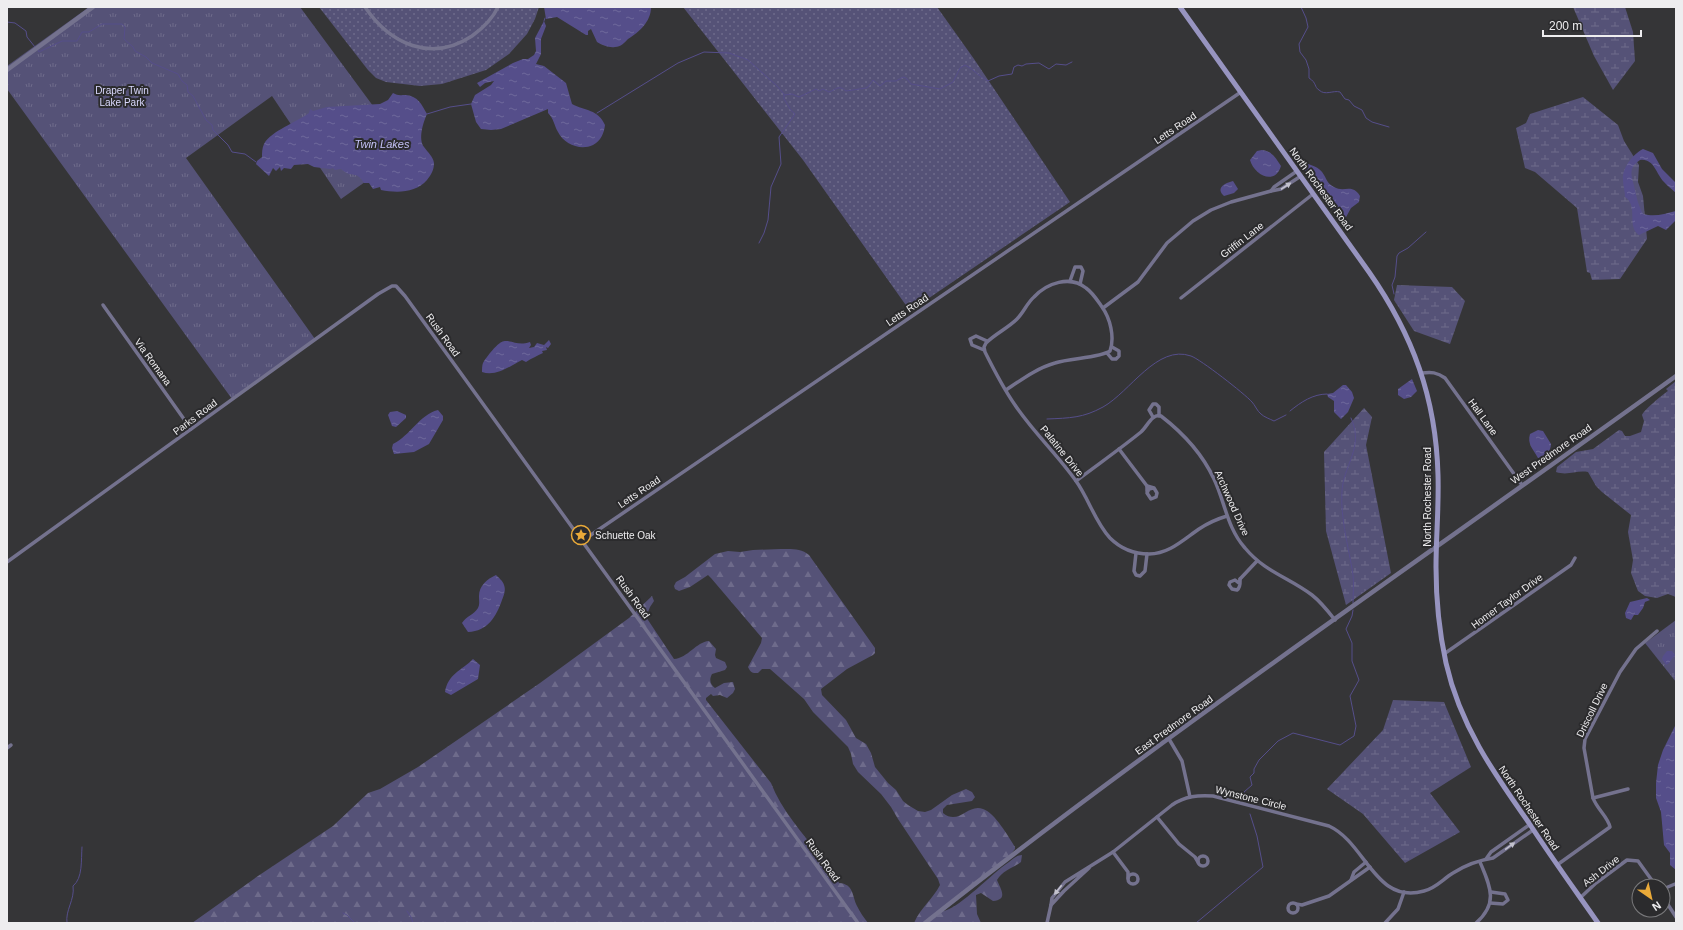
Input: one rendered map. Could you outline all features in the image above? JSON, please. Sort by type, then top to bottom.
[{"type":"main road","name":"North Rochester Road","points":[[1180,7],[1384,293],[1405,332],[1422,373],[1436,442],[1438,476],[1437,605],[1444,654],[1454,692],[1471,733],[1495,775],[1598,923]]},
{"type":"street","points":[[7,70],[93,7]]},
{"type":"street","points":[[365,7],[387,32],[404,43],[418,48],[432,49],[456,45],[463,42],[486,25],[495,14],[498,7]]},
{"type":"street","name":"Letts Road","points":[[582,541],[1241,92]]},
{"type":"street","points":[[1271,191],[1274,187],[1297,171]]},
{"type":"street","points":[[1103,308],[1138,282],[1167,244],[1193,221],[1211,210],[1230,202],[1271,191],[1281,190],[1301,176]]},
{"type":"street","name":"Griffin Lane","points":[[1181,298],[1313,194]]},
{"type":"street","points":[[1070,281],[1074,267],[1081,267],[1083,271],[1080,284]]},
{"type":"street","points":[[984,350],[987,341],[1014,321],[1041,290],[1056,282],[1070,281],[1080,284],[1092,293],[1103,308],[1110,325],[1112,346],[1110,351],[1107,353],[1050,364],[1006,390]]},
{"type":"street","name":"Rush Road","points":[[392,286],[396,286],[405,296],[858,923]]},
{"type":"street","name":"Parks Road","points":[[7,562],[378,294],[392,286]]},
{"type":"street","name":"Via Romana","points":[[103,305],[191,429]]},
{"type":"street","name":"Palatine Drive","points":[[987,341],[976,336],[970,339],[972,345],[984,350],[1006,390],[1028,422],[1076,481],[1107,534],[1123,548],[1136,553],[1147,554],[1161,552],[1172,548],[1200,528],[1227,516]]},
{"type":"street","points":[[1107,353],[1112,359],[1116,359],[1119,356],[1119,351],[1112,346]]},
{"type":"street","name":"Hall Lane","points":[[1422,373],[1433,372],[1440,374],[1445,378],[1522,485]]},
{"type":"street","name":"West Predmore Road","points":[[1437,546],[1676,376]]},
{"type":"street","name":"Archwood Drive","points":[[1076,481],[1141,432],[1153,417],[1149,408],[1155,404],[1158,405],[1160,408],[1159,416],[1182,433],[1200,456],[1214,478],[1235,536],[1257,561],[1269,571],[1311,594],[1325,607],[1335,620]]},
{"type":"street","points":[[1153,417],[1159,416]]},
{"type":"street","points":[[1119,448],[1147,486],[1153,488],[1157,492],[1154,498],[1149,498],[1147,486]]},
{"type":"street","points":[[1147,492],[1153,488]]},
{"type":"street","name":"East Predmore Road","points":[[926,923],[1169,739],[1437,546]]},
{"type":"street","points":[[1136,553],[1134,571],[1138,576],[1142,575],[1145,571],[1147,554]]},
{"type":"street","name":"Homer Taylor Drive","points":[[1444,654],[1571,565],[1575,558]]},
{"type":"street","points":[[1240,579],[1238,589],[1232,590],[1230,583],[1240,579],[1257,561]]},
{"type":"street","points":[[1235,580],[1240,584]]},
{"type":"street","name":"Driscoll Drive","points":[[1557,865],[1610,827],[1609,823],[1596,806],[1593,798],[1584,748],[1585,739],[1620,672],[1636,649],[1657,631]]},
{"type":"street","points":[[1169,739],[1182,761],[1190,796]]},
{"type":"street","points":[[7,748],[11,746]]},
{"type":"street","points":[[1593,798],[1628,789]]},
{"type":"street","name":"Wynstone Circle","points":[[1047,923],[1052,898],[1061,886],[1079,872],[1089,868],[1113,852],[1177,802],[1190,796],[1213,796],[1329,826],[1343,834],[1348,839],[1386,886],[1404,892],[1420,892],[1428,890],[1452,873],[1497,855],[1533,830]]},
{"type":"street","points":[[1157,817],[1179,844],[1196,857],[1201,866],[1205,867],[1208,865],[1207,858],[1196,857]]},
{"type":"street","name":"Wynstone Circle","points":[[1486,859],[1491,852],[1529,825]]},
{"type":"street","points":[[1113,852],[1128,872],[1138,878],[1137,882],[1131,884],[1128,878],[1128,872]]},
{"type":"street","points":[[1198,862],[1201,857]]},
{"type":"street","name":"Ash Drive","points":[[1580,898],[1596,883],[1627,860],[1638,861],[1651,878]]},
{"type":"street","points":[[1350,880],[1354,872],[1366,862]]},
{"type":"street","points":[[1476,923],[1485,913],[1490,902],[1491,892],[1480,862]]},
{"type":"street","points":[[1302,906],[1292,903],[1289,905],[1288,910],[1293,914],[1302,906],[1329,896],[1370,867]]},
{"type":"street","points":[[1128,878],[1133,874]]},
{"type":"street","points":[[1385,923],[1398,909],[1404,892]]},
{"type":"street","points":[[1490,902],[1504,904],[1508,900],[1505,894],[1491,892]]},
{"type":"street","points":[[1296,904],[1298,910]]},
{"type":"green space","name":"Draper Twin Lake Park","points":[[89,7],[300,7],[407,152],[341,199],[272,96],[186,158],[315,339],[232,399],[7,89],[7,66]]},
{"type":"green space","points":[[319,7],[539,7],[535,19],[527,34],[509,54],[486,70],[442,84],[420,86],[386,82],[376,78],[368,70]]},
{"type":"green space","points":[[683,7],[937,7],[974,59],[1070,202],[910,311],[803,160]]},
{"type":"green space","points":[[1573,7],[1625,7],[1633,32],[1635,61],[1613,90],[1594,56]]},
{"type":"green space","points":[[1583,97],[1618,125],[1624,141],[1639,165],[1638,182],[1643,196],[1647,239],[1620,279],[1592,280],[1590,273],[1587,272],[1577,208],[1535,172],[1525,168],[1516,128],[1526,123],[1530,114]]},
{"type":"green space","points":[[1397,285],[1452,287],[1465,301],[1450,344],[1414,331],[1394,300]]},
{"type":"green space","points":[[1676,381],[1676,597],[1668,594],[1657,598],[1645,596],[1638,591],[1631,573],[1633,560],[1628,532],[1631,515],[1596,486],[1588,472],[1556,472],[1557,467],[1576,452],[1593,449],[1619,430],[1622,431],[1625,436],[1630,436],[1641,432],[1644,421],[1642,415],[1643,413],[1668,391],[1666,389]]},
{"type":"green space","points":[[1364,408],[1372,417],[1366,445],[1391,573],[1346,605],[1326,531],[1324,452]]},
{"type":"green space","points":[[781,549],[799,550],[809,555],[875,648],[875,653],[873,655],[847,669],[821,689],[822,695],[846,720],[856,738],[866,744],[871,753],[875,767],[896,790],[903,801],[918,811],[925,812],[931,810],[952,795],[966,789],[972,792],[975,797],[972,801],[947,805],[943,809],[943,813],[954,817],[978,808],[988,811],[997,820],[1015,847],[1011,854],[942,909],[944,911],[959,903],[1015,857],[1022,855],[1021,862],[1005,871],[997,880],[1002,893],[1001,898],[993,901],[981,893],[976,895],[977,914],[981,923],[914,923],[920,912],[940,885],[938,879],[891,807],[881,794],[858,772],[853,764],[848,747],[813,712],[804,699],[770,669],[762,669],[758,673],[751,672],[748,667],[761,643],[762,638],[711,578],[708,575],[690,587],[679,591],[675,589],[674,586],[676,582],[715,554],[728,551],[740,552]]},
{"type":"green space","points":[[652,596],[654,601],[646,617],[674,659],[684,656],[700,644],[709,641],[716,649],[716,658],[725,662],[727,667],[725,670],[712,674],[710,682],[715,688],[724,683],[733,682],[735,689],[733,693],[727,698],[720,695],[713,696],[711,694],[706,698],[706,700],[771,783],[786,811],[831,869],[839,883],[850,888],[857,906],[868,923],[192,923],[258,876],[333,826],[368,793],[380,789],[418,767],[540,683],[629,618]]},
{"type":"green space","points":[[1676,620],[1676,682],[1645,643]]},
{"type":"green space","points":[[1393,700],[1444,702],[1471,767],[1430,793],[1460,832],[1405,863],[1363,814],[1327,789],[1383,730]]},
{"type":"water","points":[[544,7],[651,7],[649,17],[644,26],[621,46],[613,47],[597,42],[591,29],[588,31],[588,35],[586,35],[557,17],[546,19]]},
{"type":"water","points":[[544,21],[546,26],[541,39],[541,54],[536,64],[544,66],[566,83],[572,104],[595,113],[605,125],[600,139],[588,147],[578,147],[564,140],[548,113],[548,109],[501,129],[481,129],[476,122],[471,104],[475,95],[491,85],[494,81],[485,83],[480,87],[477,83],[513,63],[523,59],[528,59],[534,55],[536,51],[535,38]]},
{"type":"water","name":"Twin Lakes","points":[[393,93],[414,97],[427,114],[421,140],[424,147],[433,158],[434,166],[432,172],[423,184],[412,190],[393,192],[381,190],[380,187],[373,189],[369,183],[364,183],[359,177],[344,172],[341,169],[335,170],[333,168],[314,167],[308,164],[294,165],[291,169],[284,168],[281,171],[280,167],[276,171],[273,168],[269,176],[256,164],[262,157],[263,146],[267,139],[309,113],[310,109],[313,111],[327,107],[380,104],[388,100]]},
{"type":"water","points":[[1643,149],[1653,153],[1662,169],[1676,183],[1676,193],[1661,179],[1649,161],[1640,160],[1633,167],[1632,174],[1638,203],[1643,214],[1660,215],[1676,211],[1676,220],[1666,230],[1658,226],[1639,235],[1633,227],[1631,205],[1625,197],[1623,175],[1629,162],[1639,151]]},
{"type":"water","points":[[1262,150],[1271,153],[1281,166],[1274,176],[1270,177],[1260,174],[1252,165],[1250,160],[1257,151]]},
{"type":"water","points":[[1308,164],[1319,169],[1330,185],[1338,189],[1354,190],[1360,196],[1359,202],[1351,208],[1345,219],[1342,219],[1341,214],[1331,207],[1302,167]]},
{"type":"water","points":[[1233,181],[1238,189],[1234,193],[1224,196],[1220,191],[1222,186]]},
{"type":"water","points":[[549,340],[551,344],[548,348],[546,347],[547,350],[542,351],[543,353],[526,362],[522,360],[498,372],[482,372],[482,365],[489,354],[502,342],[508,341],[522,344],[530,342],[531,345],[529,348],[534,347],[537,343],[544,345]]},
{"type":"water","points":[[1412,379],[1417,391],[1411,397],[1404,399],[1398,395],[1398,389]]},
{"type":"water","points":[[1343,385],[1346,385],[1352,392],[1354,398],[1348,412],[1341,419],[1334,412],[1334,401],[1328,397],[1327,394],[1333,393]]},
{"type":"water","points":[[438,410],[443,416],[443,420],[429,444],[414,452],[394,454],[392,448],[393,444],[405,436],[425,416]]},
{"type":"water","points":[[397,411],[406,415],[406,418],[396,427],[392,426],[388,415],[390,412]]},
{"type":"water","points":[[1538,430],[1543,431],[1551,444],[1547,454],[1538,458],[1531,446],[1529,438],[1530,434]]},
{"type":"water","points":[[496,575],[503,582],[505,589],[497,612],[486,626],[475,631],[468,632],[462,623],[478,608],[479,592],[482,586]]},
{"type":"water","points":[[1647,598],[1650,600],[1645,602],[1638,615],[1634,615],[1631,620],[1626,618],[1625,613],[1630,602]]},
{"type":"water","points":[[1667,651],[1672,651],[1675,655],[1666,665],[1662,659]]},
{"type":"water","points":[[473,659],[480,665],[478,679],[451,695],[445,692],[452,677]]},
{"type":"water","points":[[1676,724],[1676,870],[1670,865],[1670,853],[1664,845],[1661,812],[1656,798],[1656,783],[1658,765],[1663,750]]},
{"type":"waterway","points":[[1301,7],[1308,27],[1299,44],[1300,52],[1306,60],[1309,69],[1309,78],[1317,89],[1324,93],[1340,92],[1345,99],[1349,100],[1354,106],[1362,110],[1366,118],[1372,122],[1389,127]]},
{"type":"waterway","points":[[7,22],[15,23],[26,31],[27,37],[35,47]]},
{"type":"waterway","points":[[38,50],[39,52],[62,41],[77,41],[82,32],[89,32],[102,24],[122,24],[125,27],[124,39],[133,47],[135,51],[146,57],[152,63],[178,74],[182,81],[187,85],[188,92],[193,96],[206,120],[212,125],[213,130],[228,145],[232,152],[245,154],[256,162]]},
{"type":"waterway","points":[[597,113],[678,63],[704,52],[729,53],[748,60],[784,94],[784,99],[795,114],[779,137],[781,164],[771,187],[768,220],[759,243]]},
{"type":"waterway","points":[[784,95],[792,94],[799,97],[816,89],[819,91],[823,89],[829,92],[837,88],[841,88],[846,91],[866,88],[873,80],[880,86],[886,81],[896,81],[903,77],[906,78],[911,84],[940,89],[953,82],[960,68],[965,65],[988,81],[999,76],[1012,74],[1014,67],[1018,65],[1022,66],[1026,64],[1039,63],[1049,69],[1056,64],[1066,65],[1072,62]]},
{"type":"waterway","points":[[427,114],[450,107],[471,104]]},
{"type":"waterway","points":[[1394,294],[1392,285],[1395,277],[1397,256],[1426,232]]},
{"type":"waterway","points":[[1047,419],[1076,417],[1096,411],[1113,400],[1144,371],[1155,363],[1167,357],[1179,354],[1191,356],[1212,370],[1248,398],[1264,416],[1274,421],[1286,415]]},
{"type":"waterway","points":[[1290,411],[1307,399],[1317,395],[1327,394]]},
{"type":"waterway","points":[[1351,418],[1356,436],[1353,452],[1343,483],[1342,505],[1353,575],[1353,603]]},
{"type":"waterway","points":[[1247,800],[1244,792],[1252,785],[1250,777],[1254,773],[1254,769],[1259,760],[1278,741],[1293,733],[1340,745],[1354,736],[1356,726],[1350,696],[1359,680],[1352,661],[1352,643],[1346,629],[1353,610]]},
{"type":"waterway","points":[[1196,923],[1263,867],[1257,836],[1250,814]]},
{"type":"waterway","points":[[67,923],[67,914],[73,896],[73,886],[80,874],[82,847]]},
{"type":"waterway","points":[[407,911],[413,923]]},
{"type":"waterway","points":[[343,913],[355,923]]},
{"type":"place","name":"Schuette Oak","points":[[581,535]]}]
